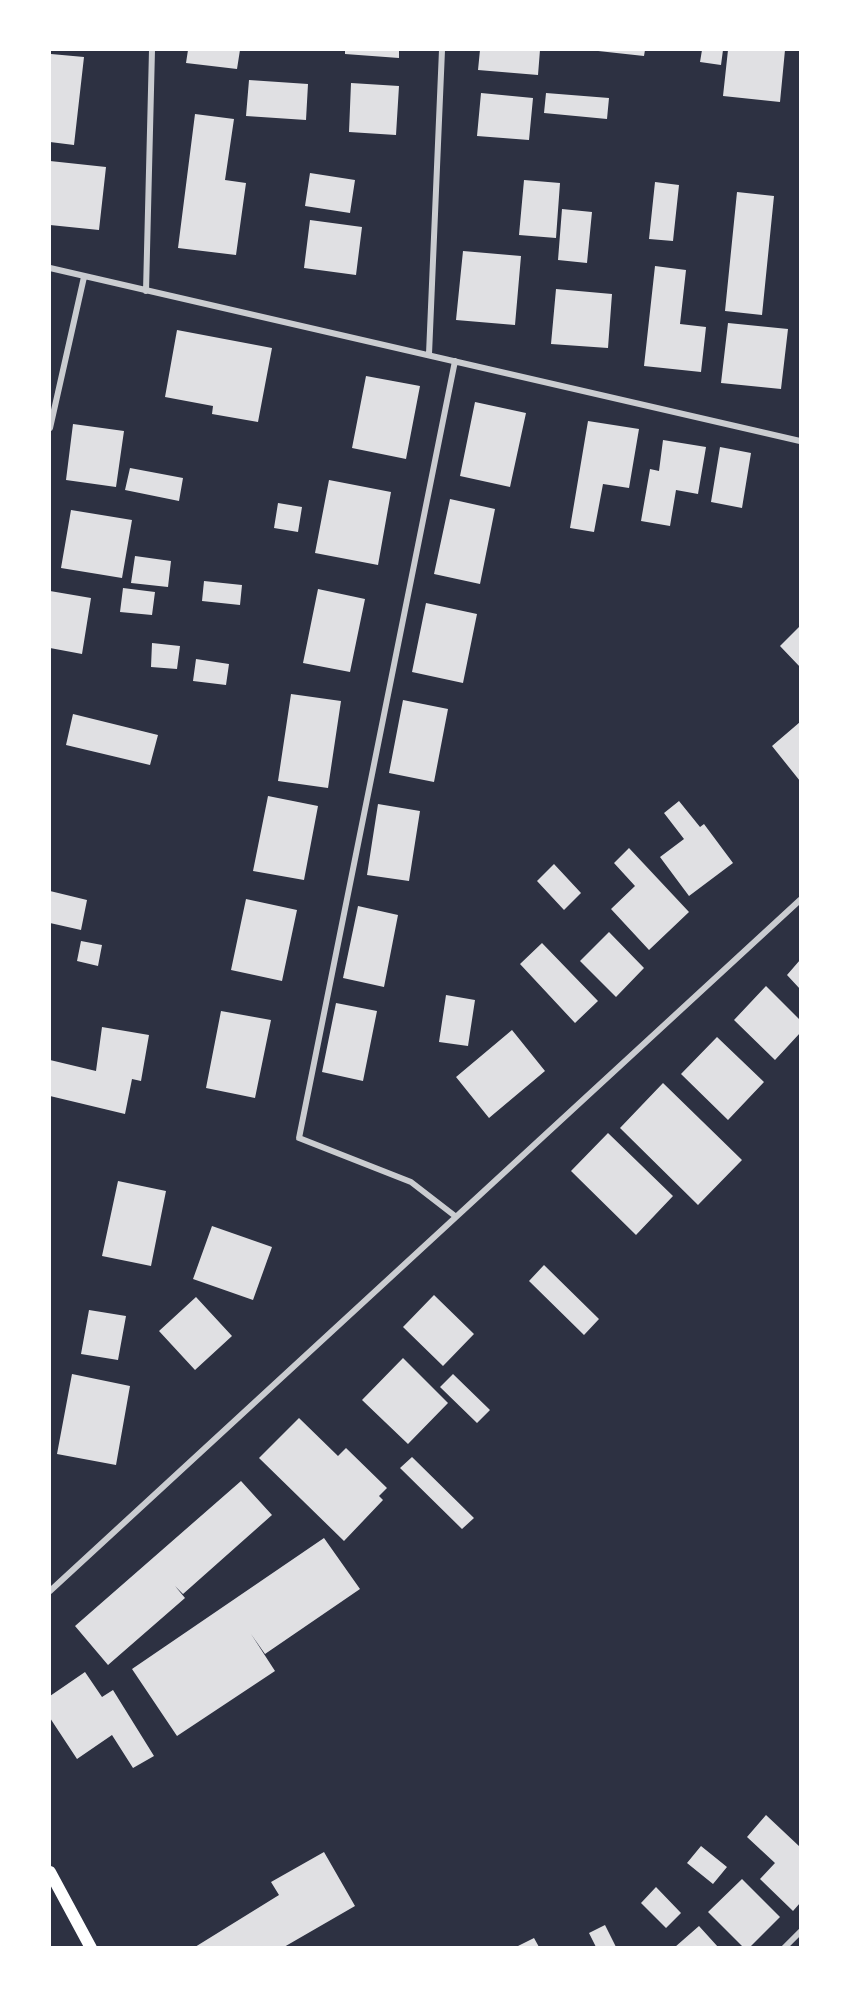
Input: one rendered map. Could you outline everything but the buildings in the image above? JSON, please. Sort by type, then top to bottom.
[{"type":"main road","points":[[50,1872],[91,1947]]},
{"type":"street","points":[[146,291],[152,50]]},
{"type":"street","points":[[429,354],[442,50]]},
{"type":"street","points":[[50,268],[801,441]]},
{"type":"street","points":[[50,428],[84,277]]},
{"type":"street","points":[[455,361],[298,1138],[411,1182],[455,1216]]},
{"type":"street","points":[[50,1591],[801,900]]},
{"type":"street","points":[[784,1947],[801,1932]]}]
